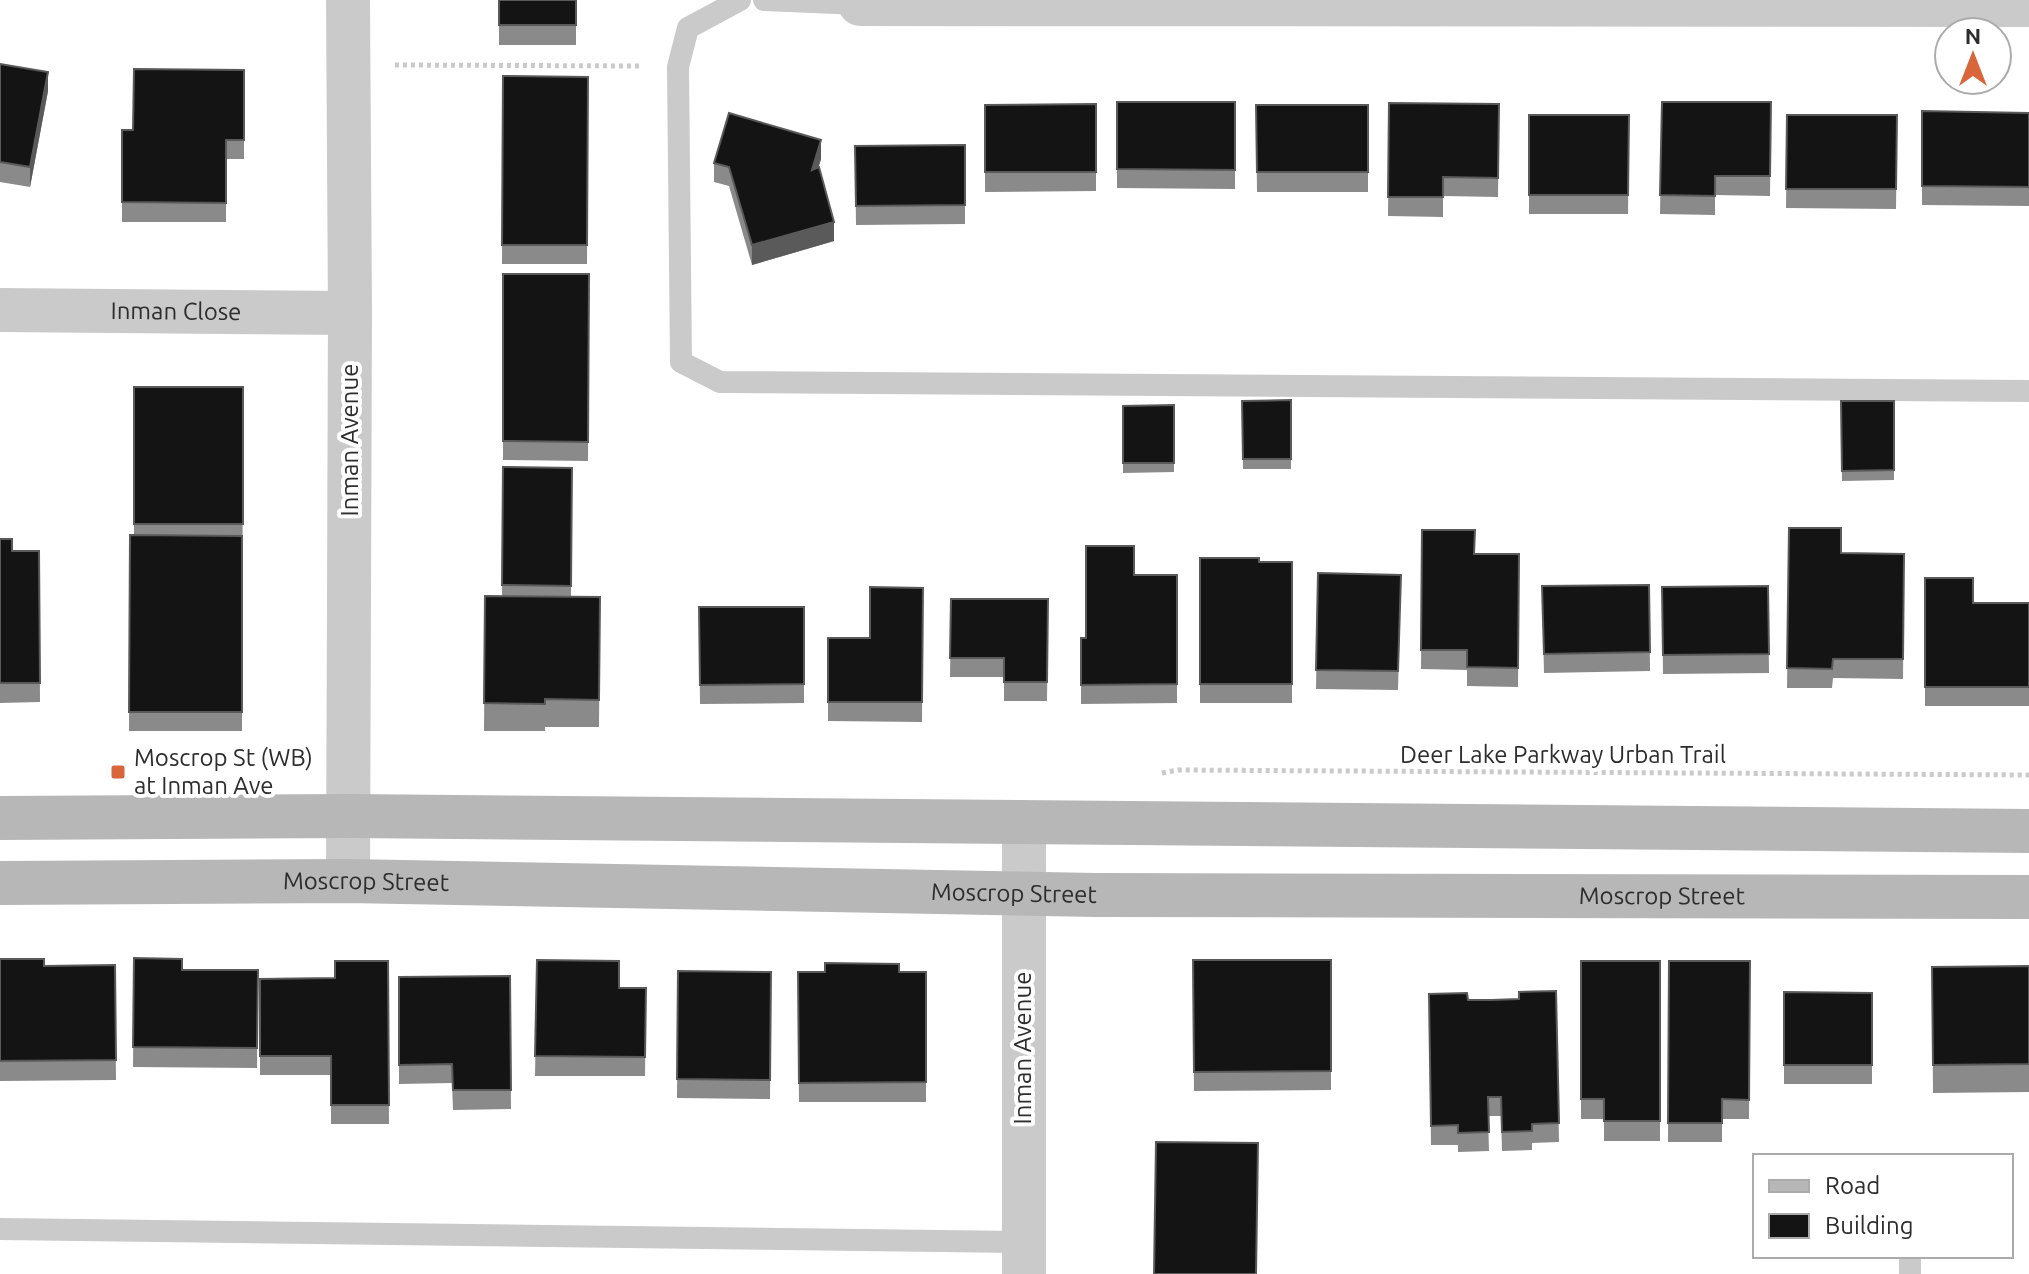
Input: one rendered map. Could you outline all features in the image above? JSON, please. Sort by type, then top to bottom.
[{"type":"street","name":"Inman Avenue","points":[[348,0],[348,881]]},
{"type":"street","points":[[860,4],[2029,5]]},
{"type":"street","name":"Inman Close","points":[[0,310],[350,313]]},
{"type":"street","points":[[0,818],[349,816],[2029,831]]},
{"type":"street","name":"Inman Avenue","points":[[1024,822],[1024,1258]]},
{"type":"street","name":"Moscrop Street","points":[[0,883],[348,881],[1023,893],[2029,897]]},
{"type":"lane","points":[[740,0],[688,28],[678,67],[681,362],[720,382],[2029,391]]},
{"type":"lane","points":[[764,0],[860,4]]},
{"type":"lane","points":[[0,1229],[1024,1258]]},
{"type":"path","points":[[348,65],[678,67]]},
{"type":"path","name":"Deer Lake Parkway Urban Trail","points":[[1150,775],[1178,770],[2029,775]]},
{"type":"building","points":[[499,0],[576,0],[576,25],[499,25]]},
{"type":"building","points":[[0,64],[48,72],[30,167],[0,162]]},
{"type":"building","points":[[134,69],[244,70],[244,140],[226,140],[226,203],[122,202],[122,130],[133,130]]},
{"type":"building","points":[[503,76],[588,77],[587,245],[502,245]]},
{"type":"building","points":[[1117,102],[1235,102],[1235,170],[1117,169]]},
{"type":"building","points":[[1662,102],[1771,102],[1770,176],[1715,176],[1715,196],[1660,195]]},
{"type":"building","points":[[1389,103],[1499,104],[1498,178],[1443,177],[1443,197],[1388,197]]},
{"type":"building","points":[[1096,104],[1096,172],[985,172],[985,105]]},
{"type":"building","points":[[1256,105],[1368,105],[1368,172],[1257,172]]},
{"type":"building","points":[[1922,111],[2029,113],[2029,187],[1922,186]]},
{"type":"building","points":[[729,113],[821,140],[812,170],[819,167],[834,222],[752,245],[729,167],[714,163]]},
{"type":"building","points":[[1529,115],[1629,115],[1628,195],[1529,195]]},
{"type":"building","points":[[1787,115],[1897,115],[1896,189],[1786,189]]},
{"type":"building","points":[[965,145],[965,205],[856,206],[855,146]]},
{"type":"building","points":[[503,274],[589,274],[588,442],[503,441]]},
{"type":"building","points":[[134,387],[243,387],[243,524],[134,524]]},
{"type":"building","points":[[1291,400],[1291,459],[1243,459],[1242,401]]},
{"type":"building","points":[[1841,401],[1894,401],[1894,470],[1842,471]]},
{"type":"building","points":[[1174,405],[1174,463],[1123,463],[1123,406]]},
{"type":"building","points":[[503,467],[572,468],[571,586],[502,585]]},
{"type":"building","points":[[1789,528],[1841,528],[1841,553],[1904,554],[1903,659],[1833,659],[1832,669],[1787,668]]},
{"type":"building","points":[[1422,530],[1475,530],[1474,554],[1519,554],[1518,668],[1467,667],[1467,650],[1421,650]]},
{"type":"building","points":[[130,535],[242,536],[242,712],[129,712]]},
{"type":"building","points":[[0,539],[12,539],[12,551],[39,551],[40,683],[0,683]]},
{"type":"building","points":[[1086,546],[1134,546],[1134,575],[1177,575],[1177,684],[1081,685],[1081,638],[1086,638]]},
{"type":"building","points":[[1200,558],[1259,558],[1259,562],[1292,562],[1292,684],[1200,684]]},
{"type":"building","points":[[1318,573],[1401,575],[1398,671],[1316,670]]},
{"type":"building","points":[[1925,578],[1973,578],[1973,603],[2029,603],[2029,687],[1925,687]]},
{"type":"building","points":[[1649,585],[1650,652],[1544,654],[1542,586]]},
{"type":"building","points":[[1768,586],[1769,654],[1663,655],[1662,587]]},
{"type":"building","points":[[870,587],[923,588],[922,702],[828,702],[828,638],[870,638]]},
{"type":"building","points":[[485,596],[600,597],[599,700],[545,699],[545,704],[484,703]]},
{"type":"building","points":[[951,599],[1048,599],[1047,682],[1004,682],[1004,658],[950,658]]},
{"type":"building","points":[[699,607],[804,607],[804,684],[700,685]]},
{"type":"building","points":[[134,958],[182,959],[182,970],[258,970],[257,1048],[133,1047]]},
{"type":"building","points":[[0,959],[44,959],[44,966],[115,965],[116,1060],[0,1061]]},
{"type":"building","points":[[537,960],[619,961],[619,988],[646,988],[645,1057],[535,1056]]},
{"type":"building","points":[[1193,960],[1331,960],[1331,1071],[1194,1072]]},
{"type":"building","points":[[335,961],[388,961],[389,1105],[331,1105],[331,1056],[260,1056],[260,979],[335,978]]},
{"type":"building","points":[[1581,961],[1660,961],[1660,1121],[1604,1121],[1604,1099],[1581,1099]]},
{"type":"building","points":[[1669,961],[1750,961],[1749,1100],[1722,1099],[1722,1123],[1668,1123]]},
{"type":"building","points":[[825,963],[899,964],[899,972],[926,972],[926,1082],[799,1083],[798,972],[825,972]]},
{"type":"building","points":[[2029,966],[2029,1064],[1933,1065],[1932,967]]},
{"type":"building","points":[[678,971],[771,972],[770,1080],[677,1079]]},
{"type":"building","points":[[510,976],[511,1090],[453,1090],[452,1064],[399,1065],[399,977]]},
{"type":"building","points":[[1556,991],[1559,1123],[1532,1124],[1532,1131],[1502,1132],[1501,1097],[1488,1097],[1489,1132],[1458,1133],[1458,1125],[1431,1126],[1429,994],[1467,993],[1468,1000],[1492,1000],[1519,999],[1519,992]]},
{"type":"building","points":[[1784,992],[1872,993],[1872,1065],[1784,1065]]},
{"type":"building","points":[[1156,1142],[1258,1143],[1256,1274],[1154,1274]]},
{"type":"place","name":"Moscrop St (WB) at Inman Ave","points":[[118,772]]}]
